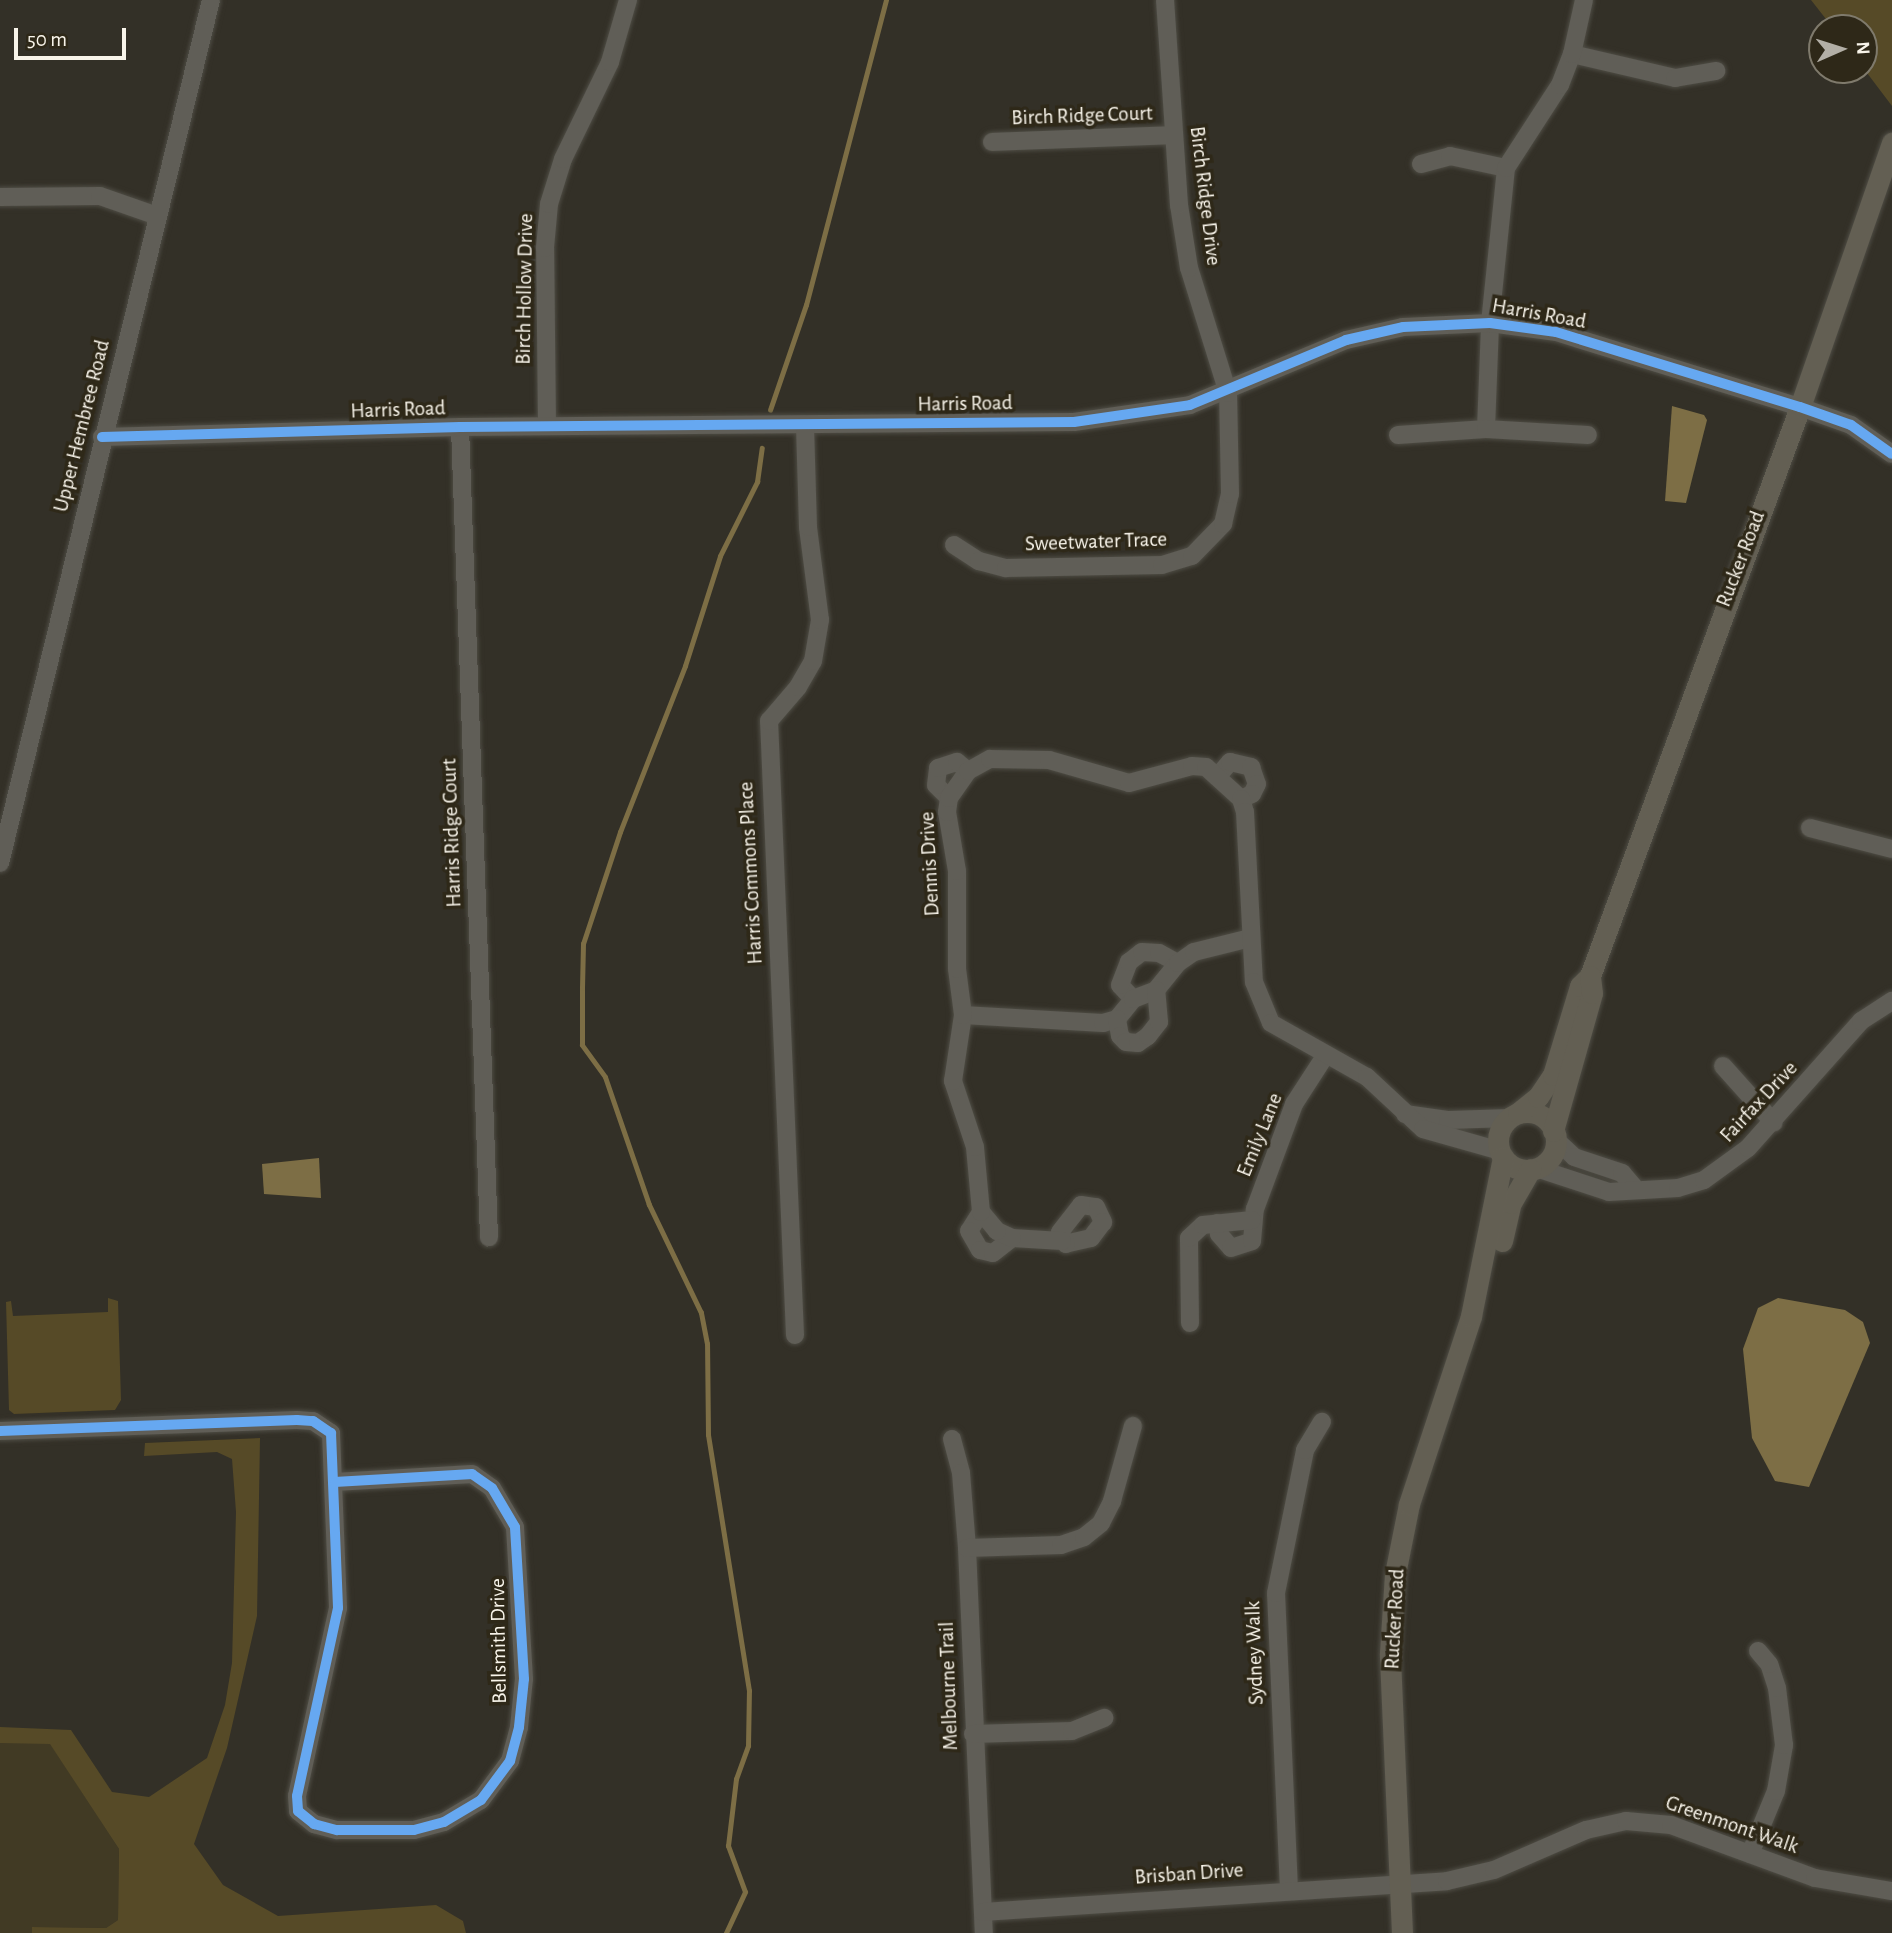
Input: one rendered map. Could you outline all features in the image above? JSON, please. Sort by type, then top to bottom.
[{"type":"main road","name":"Rucker Road","points":[[1514,1116],[1538,1097],[1553,1075],[1580,986],[1590,976],[1800,407],[1892,143]]},
{"type":"main road","name":"Rucker Road","points":[[1554,1135],[1592,993],[1590,976]]},
{"type":"main road","points":[[1540,1115],[1554,1135],[1552,1154],[1534,1169],[1514,1167],[1502,1154],[1498,1136],[1514,1116],[1540,1115]]},
{"type":"main road","name":"Rucker Road","points":[[1402,1933],[1390,1653],[1395,1574],[1409,1504],[1471,1317],[1502,1154]]},
{"type":"main road","name":"Rucker Road","points":[[1471,1317],[1489,1286],[1511,1203],[1534,1169]]},
{"type":"street","name":"Upper Hembree Road","points":[[0,863],[211,0]]},
{"type":"street","name":"Birch Hollow Drive","points":[[547,426],[545,248],[549,204],[563,159],[614,53],[628,0]]},
{"type":"street","name":"Birch Ridge Drive","points":[[1165,0],[1174,135],[1189,268],[1228,393]]},
{"type":"street","points":[[1486,429],[1490,323],[1506,167],[1549,105],[1572,54],[1584,0]]},
{"type":"street","points":[[1572,54],[1675,78],[1716,71]]},
{"type":"street","name":"Birch Ridge Court","points":[[992,142],[1174,135]]},
{"type":"street","points":[[1421,164],[1450,156],[1506,167]]},
{"type":"street","points":[[0,197],[100,196],[157,216]]},
{"type":"street","name":"Harris Road","points":[[102,437],[460,427],[1074,422],[1150,414],[1228,393],[1290,360],[1346,340],[1403,327],[1490,323],[1556,332],[1800,407],[1851,425],[1892,454]]},
{"type":"street","name":"Sweetwater Trace","points":[[954,545],[979,561],[1006,568],[1162,565],[1192,556],[1214,537],[1227,512],[1228,393]]},
{"type":"street","name":"Harris Commons Place","points":[[795,1335],[769,721],[798,687],[813,661],[820,620],[808,527],[805,425]]},
{"type":"street","name":"Harris Ridge Court","points":[[460,427],[488,1237]]},
{"type":"street","points":[[1398,435],[1486,429],[1588,435]]},
{"type":"street","points":[[949,798],[936,785],[938,768],[957,762],[968,771],[990,760],[1021,757],[1129,783],[1192,765],[1206,767],[1241,799],[1254,982],[1271,1023],[1325,1056],[1367,1077],[1405,1114],[1434,1134],[1465,1138],[1502,1154]]},
{"type":"street","points":[[1217,777],[1230,762],[1251,767],[1257,784],[1252,794],[1241,799]]},
{"type":"street","name":"Dennis Drive","points":[[968,771],[949,798],[947,832],[957,872],[957,969],[963,1015],[953,1081],[975,1147],[981,1212],[969,1231],[980,1250],[993,1253],[1012,1238]]},
{"type":"street","points":[[1810,828],[1892,849]]},
{"type":"street","points":[[963,1015],[1053,1018],[1087,1025],[1117,1019],[1133,999],[1156,990],[1178,963],[1209,946],[1250,938]]},
{"type":"street","points":[[1133,999],[1120,985],[1129,962],[1142,952],[1159,953],[1178,963]]},
{"type":"street","points":[[1117,1019],[1120,1036],[1126,1042],[1138,1043],[1148,1036],[1159,1022],[1156,990]]},
{"type":"street","name":"Fairfax Drive","points":[[1534,1169],[1609,1192],[1635,1188],[1678,1188],[1704,1180],[1730,1164],[1774,1123],[1861,1021],[1892,1001]]},
{"type":"street","name":"Emily Lane","points":[[1217,1223],[1225,1245],[1244,1247],[1255,1236],[1252,1220],[1294,1104],[1325,1056]]},
{"type":"street","points":[[1723,1066],[1774,1123]]},
{"type":"street","points":[[1405,1114],[1448,1120],[1514,1116]]},
{"type":"street","points":[[1554,1135],[1574,1157],[1622,1173],[1635,1188]]},
{"type":"street","points":[[981,1212],[997,1231],[1012,1238],[1062,1241]]},
{"type":"street","points":[[1190,1323],[1189,1238],[1203,1225],[1252,1220]]},
{"type":"street","name":"Bellsmith Drive","points":[[0,1431],[313,1421],[331,1433],[338,1608],[297,1797],[298,1811],[314,1825],[337,1830],[414,1830],[444,1822],[481,1800],[510,1761],[519,1727],[524,1679],[515,1527],[492,1488],[472,1474],[335,1482]]},
{"type":"street","name":"Sydney Walk","points":[[1289,1890],[1276,1593],[1305,1450],[1322,1422]]},
{"type":"street","points":[[967,1548],[1060,1545],[1084,1538],[1101,1523],[1112,1502],[1133,1426]]},
{"type":"street","name":"Melbourne Trail","points":[[952,1439],[961,1473],[967,1548],[973,1734],[984,1933]]},
{"type":"street","points":[[1750,1854],[1776,1791],[1784,1745],[1777,1688],[1769,1664],[1758,1651]]},
{"type":"street","points":[[973,1734],[1072,1731],[1105,1718]]},
{"type":"street","name":"Greenmont Walk","points":[[1399,1885],[1447,1881],[1494,1870],[1586,1830],[1626,1821],[1671,1825],[1815,1878],[1892,1891]]},
{"type":"street","name":"Brisban Drive","points":[[983,1912],[1289,1890],[1399,1885]]},
{"type":"shaded area","points":[[1811,0],[1892,0],[1892,106],[1875,84],[1878,84],[1878,14],[1822,14]]},
{"type":"shaded area","points":[[1672,406],[1704,415],[1707,420],[1686,503],[1665,501]]},
{"type":"shaded area","points":[[319,1158],[321,1198],[264,1194],[262,1164]]},
{"type":"shaded area","points":[[108,1298],[118,1301],[121,1400],[115,1410],[14,1414],[9,1410],[6,1302],[11,1301],[13,1316],[108,1312]]},
{"type":"shaded area","points":[[1778,1298],[1845,1310],[1863,1322],[1870,1343],[1809,1487],[1775,1481],[1752,1438],[1743,1349],[1758,1308]]},
{"type":"shaded area","points":[[260,1438],[257,1616],[227,1748],[194,1844],[223,1885],[278,1916],[436,1905],[463,1921],[466,1933],[32,1933],[32,1927],[106,1928],[118,1920],[119,1849],[50,1744],[0,1743],[0,1727],[71,1730],[112,1792],[149,1797],[207,1758],[225,1705],[232,1663],[236,1512],[232,1459],[217,1452],[144,1456],[145,1443]]},
{"type":"shaded area","points":[[0,1743],[50,1743],[119,1849],[118,1920],[106,1928],[32,1927],[32,1933],[0,1933]]},
{"type":"waterway","points":[[770,410],[806,305],[886,0]]},
{"type":"waterway","points":[[726,1933],[745,1892],[728,1846],[736,1779],[748,1746],[749,1691],[708,1435],[707,1344],[701,1313],[649,1205],[605,1077],[582,1045],[583,944],[620,832],[685,666],[720,556],[757,482],[762,448]]},
{"type":"cycle path","points":[[102,437],[460,427],[1074,422],[1190,405],[1346,340],[1403,327],[1490,323],[1556,332],[1800,407],[1851,425],[1892,454]]},
{"type":"cycle path","points":[[0,1431],[297,1420],[313,1421],[331,1433],[338,1608],[297,1796],[298,1811],[314,1824],[337,1830],[414,1830],[444,1822],[481,1800],[510,1761],[519,1727],[524,1679],[515,1527],[492,1488],[472,1474],[335,1482]]}]
